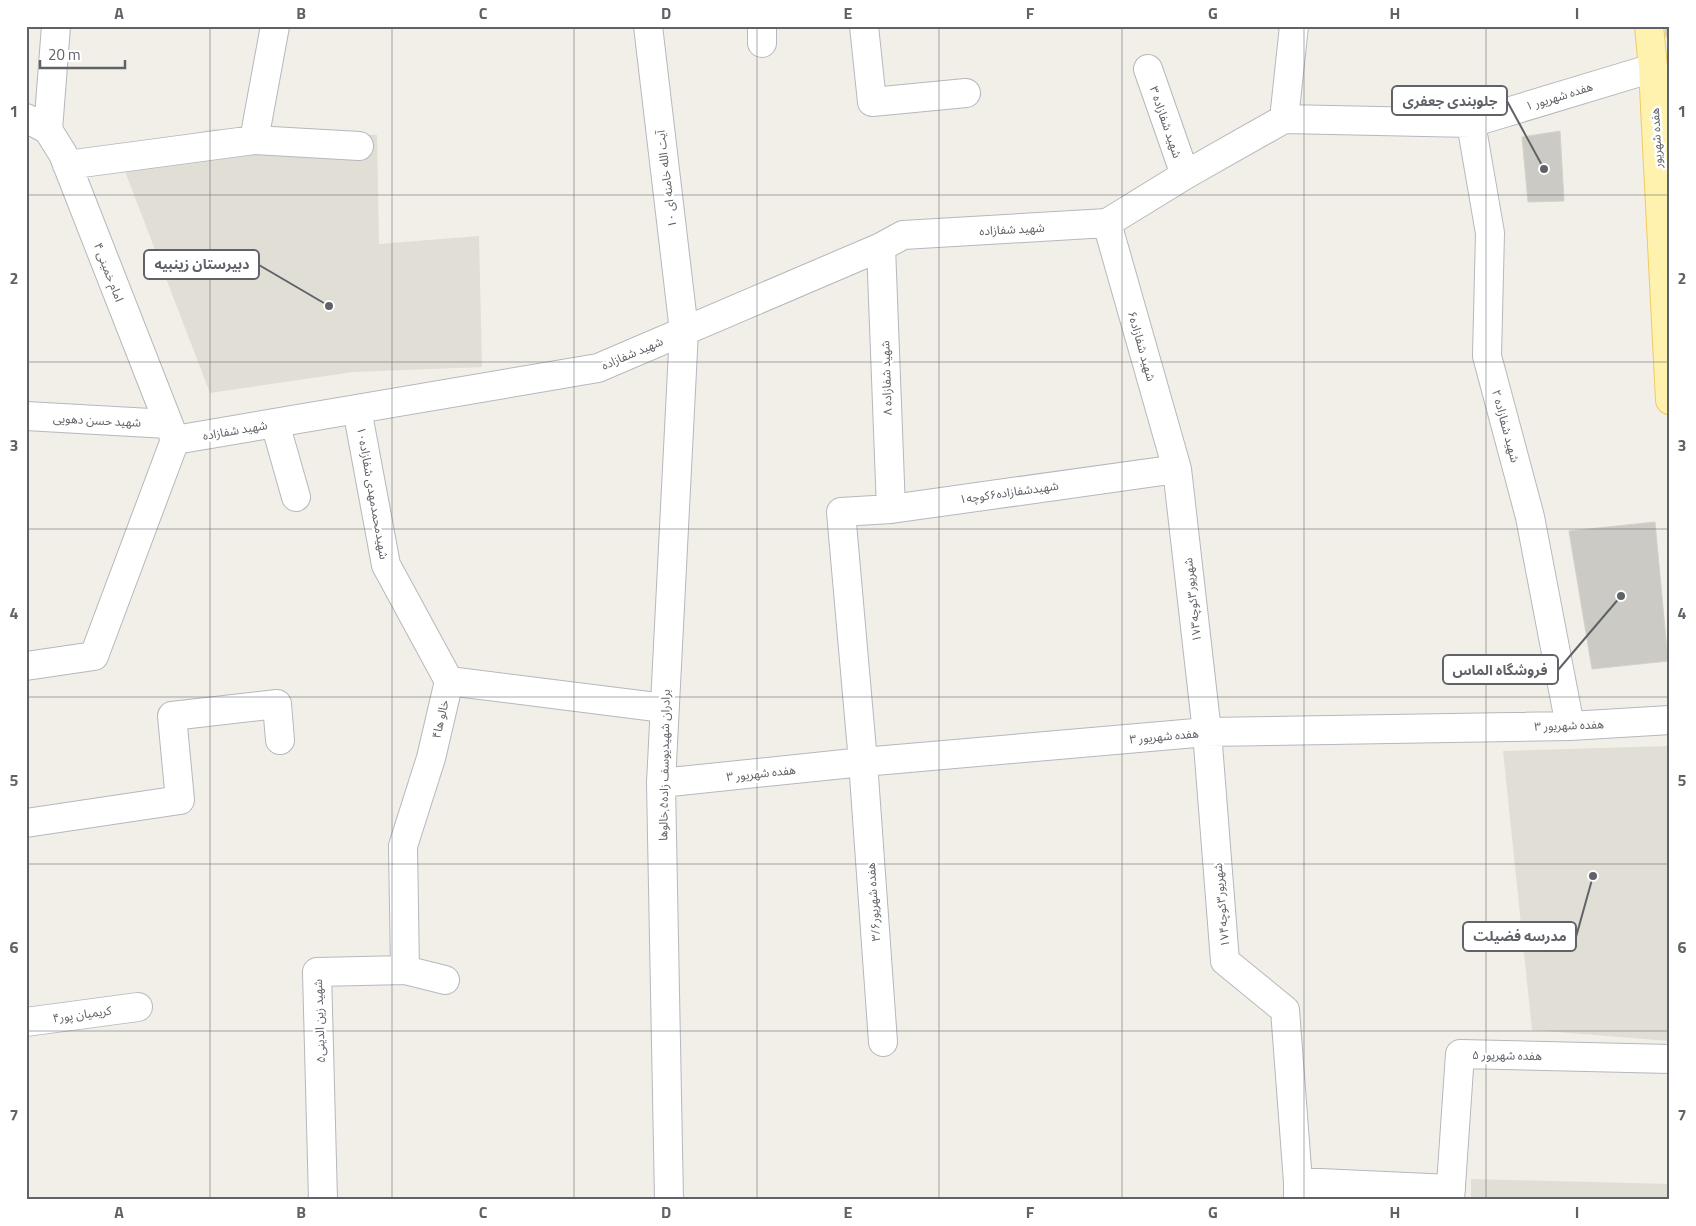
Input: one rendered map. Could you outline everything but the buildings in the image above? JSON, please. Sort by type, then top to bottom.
[{"type":"main road","name":"هفده شهریور","points":[[1649,26],[1670,400]]},
{"type":"street","points":[[37,124],[56,26]]},
{"type":"street","points":[[254,140],[275,26]]},
{"type":"street","name":"آیت الله خامنه ای ۱۰","points":[[648,26],[684,331]]},
{"type":"street","points":[[864,26],[872,102],[966,93]]},
{"type":"street","points":[[1284,119],[1294,26]]},
{"type":"street","name":"هفده شهریور ۱","points":[[1284,119],[1471,123],[1652,68]]},
{"type":"street","name":"شهید شفازاده ۳","points":[[1148,69],[1185,175]]},
{"type":"street","name":"شهید شفازاده","points":[[172,432],[275,423],[598,368],[881,247],[903,235],[1107,223],[1185,175],[1284,119]]},
{"type":"street","name":"شهید شفازاده ۲","points":[[1471,123],[1490,234],[1487,356],[1530,516],[1570,726]]},
{"type":"street","name":"امام خمینی ۴","points":[[37,124],[63,154],[172,432]]},
{"type":"street","points":[[67,165],[254,140],[359,146]]},
{"type":"street","name":"شهید شفازاده۶","points":[[1107,223],[1177,469]]},
{"type":"street","name":"شهید شفازاده ۸","points":[[881,247],[890,509]]},
{"type":"street","name":"برادران شهیدیوسف زاده۵,خالوها","points":[[669,1200],[661,783],[684,331]]},
{"type":"street","name":"شهیدمحمدمهدی شفازاده۱۰","points":[[357,409],[386,565],[448,681]]},
{"type":"street","name":"شهید حسن دهویی","points":[[26,416],[172,432]]},
{"type":"street","points":[[275,423],[296,497]]},
{"type":"street","points":[[26,666],[94,656],[172,432]]},
{"type":"street","name":"شهیدشفازاده۶کوچه۱","points":[[841,512],[890,509],[1177,469]]},
{"type":"street","name":"۱۷شهریور۳کوچه۳","points":[[1177,469],[1207,732]]},
{"type":"street","name":"هفده شهریور۳/۶","points":[[841,512],[883,1042]]},
{"type":"street","points":[[448,681],[664,708]]},
{"type":"street","name":"خالو ها۴","points":[[405,970],[403,846],[431,758],[448,681]]},
{"type":"street","points":[[26,823],[180,800],[172,716],[277,704],[280,740]]},
{"type":"street","name":"هفده شهریور ۳","points":[[661,783],[862,762],[1207,732],[1570,726],[1670,720]]},
{"type":"street","name":"۱۷شهریور۳کوچه۴","points":[[1207,732],[1225,962],[1285,1010],[1298,1191]]},
{"type":"street","name":"شهید زین الدینی۵","points":[[323,1200],[317,972],[405,970],[445,980]]},
{"type":"street","name":"کریمیان پور۴","points":[[26,1022],[138,1007]]},
{"type":"street","name":"هفده شهریور ۵","points":[[1451,1194],[1460,1054],[1670,1058]]},
{"type":"street","points":[[1298,1191],[1451,1194]]},
{"type":"shaded area","points":[[214,129],[377,135],[379,244],[479,236],[482,367],[353,372],[210,393],[116,148]]},
{"type":"shaded area","points":[[1670,746],[1669,1041],[1532,1030],[1503,751]]},
{"type":"shaded area","points":[[1471,1179],[1670,1184],[1670,1200],[1471,1200]]},
{"type":"place","name":"جلوبندی جعفری","points":[[1544,169]]},
{"type":"place","name":"دبیرستان زینبیه","points":[[329,306]]},
{"type":"place","name":"فروشگاه الماس","points":[[1621,596]]},
{"type":"place","name":"مدرسه فضیلت","points":[[1593,876]]}]
